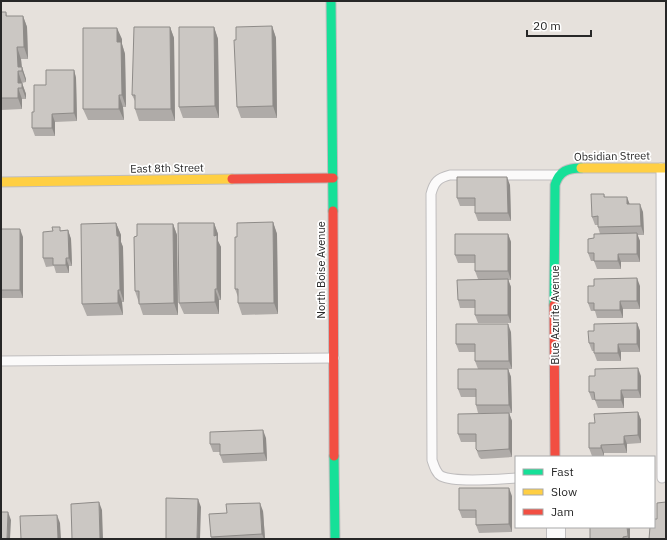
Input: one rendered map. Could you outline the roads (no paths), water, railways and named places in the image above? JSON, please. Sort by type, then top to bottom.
[{"type":"street","name":"North Boise Avenue","points":[[331,1],[335,539]]},
{"type":"street","name":"Obsidian Street","points":[[559,174],[571,168],[663,168]]},
{"type":"street","name":"Blue Azurite Avenue","points":[[555,456],[554,187],[559,174]]},
{"type":"street","name":"East 8th Street","points":[[1,182],[333,178]]},
{"type":"street","points":[[556,528],[556,539]]},
{"type":"lane","points":[[661,478],[663,168]]},
{"type":"lane","points":[[515,478],[451,479],[440,476],[435,470],[432,454],[431,194],[433,185],[440,178],[450,175],[559,174]]},
{"type":"lane","points":[[1,361],[334,358]]}]
